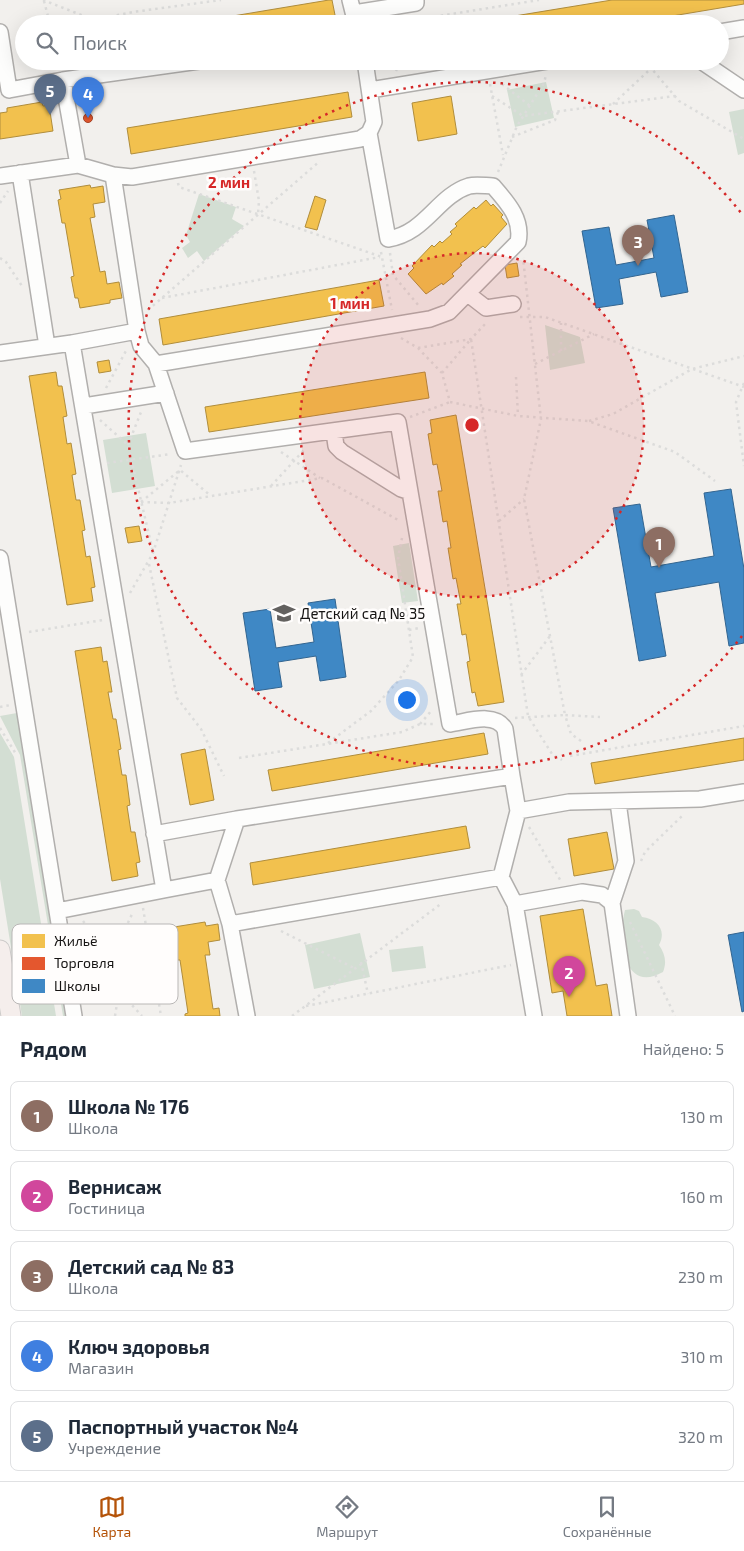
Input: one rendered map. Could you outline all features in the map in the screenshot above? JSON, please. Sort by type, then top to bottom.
[{"type":"main road","points":[[0,950],[11,1016]]},
{"type":"street","points":[[353,12],[416,3],[416,0]]},
{"type":"street","points":[[729,30],[744,28]]},
{"type":"street","points":[[0,32],[9,90],[135,70]]},
{"type":"street","points":[[0,176],[78,164],[113,175],[132,177],[360,139],[369,133],[374,122],[367,70]]},
{"type":"street","points":[[370,90],[498,70]]},
{"type":"street","points":[[714,70],[744,90]]},
{"type":"street","points":[[63,80],[78,164]]},
{"type":"street","points":[[156,364],[430,319],[449,312],[518,242],[520,232],[512,209],[493,186],[469,186],[446,200],[411,232],[388,240],[369,133]]},
{"type":"street","points":[[20,173],[48,346]]},
{"type":"street","points":[[113,175],[136,326],[141,346],[156,364],[185,452],[318,435],[398,422],[410,492],[411,526],[450,724],[493,718],[505,728],[518,811],[500,877],[516,904],[534,1016]]},
{"type":"street","points":[[468,294],[486,308],[513,311]]},
{"type":"street","points":[[0,352],[72,343],[136,326]]},
{"type":"street","points":[[72,343],[90,405],[93,465],[164,890]]},
{"type":"street","points":[[90,405],[166,393]]},
{"type":"street","points":[[334,432],[336,446],[342,452],[401,490],[410,492]]},
{"type":"street","points":[[0,558],[59,924]]},
{"type":"street","points":[[154,834],[237,819],[512,776]]},
{"type":"street","points":[[518,811],[569,802],[700,799],[744,792]]},
{"type":"street","points":[[618,802],[626,861],[612,903],[628,1016]]},
{"type":"street","points":[[237,819],[218,880],[230,924],[247,1016]]},
{"type":"street","points":[[230,924],[500,877]]},
{"type":"street","points":[[57,911],[218,880]]},
{"type":"street","points":[[516,904],[582,892],[602,895],[612,903]]},
{"type":"path","points":[[43,0],[81,15]]},
{"type":"path","points":[[43,0],[47,15]]},
{"type":"path","points":[[118,15],[221,0]]},
{"type":"path","points":[[445,15],[539,0]]},
{"type":"path","points":[[128,15],[133,12]]},
{"type":"path","points":[[493,186],[503,156],[512,137],[544,83],[546,70]]},
{"type":"path","points":[[612,104],[651,70]]},
{"type":"path","points":[[653,70],[679,101],[744,139]]},
{"type":"path","points":[[488,71],[503,156]]},
{"type":"path","points":[[488,71],[510,92],[530,106]]},
{"type":"path","points":[[492,96],[523,116],[675,96]]},
{"type":"path","points":[[512,137],[555,120],[558,112]]},
{"type":"path","points":[[153,553],[128,445],[90,405],[136,326],[161,299],[342,142]]},
{"type":"path","points":[[251,157],[259,201],[258,214]]},
{"type":"path","points":[[161,299],[382,257],[179,187],[175,169]]},
{"type":"path","points":[[388,240],[393,275],[430,319]]},
{"type":"path","points":[[518,242],[522,256],[542,419],[524,499],[565,715],[570,734],[580,741]]},
{"type":"path","points":[[513,311],[530,316],[546,317],[692,369],[743,385],[736,402],[744,466]]},
{"type":"path","points":[[442,373],[487,321]]},
{"type":"path","points":[[561,322],[561,352]]},
{"type":"path","points":[[395,325],[397,335],[418,348],[442,373],[450,402]]},
{"type":"path","points":[[535,364],[594,334]]},
{"type":"path","points":[[418,348],[471,339]]},
{"type":"path","points":[[471,339],[528,716],[552,754],[562,760]]},
{"type":"path","points":[[588,421],[613,414],[692,369],[744,356]]},
{"type":"path","points":[[516,377],[518,416]]},
{"type":"path","points":[[128,445],[147,396]]},
{"type":"path","points":[[398,422],[450,402],[481,410],[518,416],[588,421],[675,452],[715,481]]},
{"type":"path","points":[[270,487],[318,435]]},
{"type":"path","points":[[29,632],[117,616],[149,564],[185,452],[93,465]]},
{"type":"path","points":[[294,461],[411,526],[398,558],[413,657],[399,680],[371,711],[328,743]]},
{"type":"path","points":[[180,470],[211,496]]},
{"type":"path","points":[[141,502],[180,470]]},
{"type":"path","points":[[141,502],[169,503],[322,478]]},
{"type":"path","points":[[498,522],[524,499]]},
{"type":"path","points":[[149,564],[177,698],[201,729],[224,776]]},
{"type":"path","points":[[522,675],[550,636]]},
{"type":"path","points":[[0,707],[15,704]]},
{"type":"path","points":[[502,724],[508,719],[528,716],[565,715],[600,717]]},
{"type":"path","points":[[239,758],[402,732],[420,724],[450,724]]},
{"type":"path","points":[[570,756],[744,726]]},
{"type":"path","points":[[639,866],[645,852],[700,799]]},
{"type":"path","points":[[518,811],[569,894]]},
{"type":"path","points":[[127,924],[141,894]]},
{"type":"path","points":[[141,894],[146,924]]},
{"type":"path","points":[[292,1016],[361,962],[450,898]]},
{"type":"path","points":[[72,907],[86,924]]},
{"type":"path","points":[[629,919],[675,1016]]},
{"type":"path","points":[[260,920],[354,968]]},
{"type":"path","points":[[361,962],[368,994]]},
{"type":"path","points":[[304,1007],[525,962]]},
{"type":"path","points":[[131,1004],[142,1016]]},
{"type":"shaded area","points":[[546,82],[554,118],[515,127],[507,90]]},
{"type":"shaded area","points":[[744,109],[744,153],[738,155],[729,112]]},
{"type":"shaded area","points":[[199,194],[236,207],[232,219],[244,226],[204,261],[197,251],[188,258],[182,248],[190,242],[186,235]]},
{"type":"shaded area","points":[[545,325],[580,337],[585,363],[550,370]]},
{"type":"shaded area","points":[[146,433],[155,486],[112,493],[103,440]]},
{"type":"shaded area","points":[[409,543],[418,601],[402,603],[393,546]]},
{"type":"shaded area","points":[[17,713],[51,924],[48,924],[20,755],[0,716]]},
{"type":"shaded area","points":[[0,733],[14,757],[41,924],[12,924],[12,954],[0,879]]},
{"type":"shaded area","points":[[634,909],[639,911],[642,917],[656,923],[661,930],[662,935],[659,945],[665,958],[665,965],[663,972],[649,977],[639,976],[631,969],[623,947],[622,934],[625,910]]},
{"type":"shaded area","points":[[360,933],[370,977],[314,989],[305,945]]},
{"type":"shaded area","points":[[423,946],[426,968],[392,972],[389,950]]},
{"type":"shaded area","points":[[20,1004],[54,1004],[56,1016],[22,1016]]},
{"type":"shaded area","points":[[61,1004],[64,1004],[66,1016],[63,1016]]},
{"type":"building: Жильё","points":[[332,0],[335,15],[239,15]]},
{"type":"building: Жильё","points":[[612,0],[744,0],[744,4],[678,15],[521,15]]},
{"type":"building: Жильё","points":[[348,92],[352,117],[131,154],[127,128]]},
{"type":"building: Жильё","points":[[451,96],[457,134],[418,141],[412,103]]},
{"type":"building: Жильё","points":[[42,102],[43,106],[49,105],[53,131],[0,139],[0,113],[7,112],[7,108]]},
{"type":"building: Жильё","points":[[90,185],[91,188],[103,186],[105,202],[93,204],[95,217],[90,218],[100,272],[105,271],[107,284],[119,282],[122,298],[110,300],[110,303],[80,308],[78,298],[75,298],[71,277],[74,276],[65,223],[62,223],[58,200],[61,199],[59,190]]},
{"type":"building: Жильё","points":[[315,196],[326,200],[317,230],[305,227]]},
{"type":"building: Жильё","points":[[486,200],[491,206],[493,204],[503,215],[501,217],[507,224],[485,248],[483,246],[460,264],[462,265],[452,274],[454,276],[443,285],[442,283],[426,294],[408,274],[414,268],[412,266],[432,245],[434,247],[440,241],[442,243],[452,234],[450,232],[457,226],[455,224],[474,207],[476,209]]},
{"type":"building: Жильё","points":[[517,263],[519,276],[507,278],[505,265]]},
{"type":"building: Жильё","points":[[379,280],[384,306],[163,345],[159,319]]},
{"type":"building: Жильё","points":[[109,360],[111,371],[99,373],[97,362]]},
{"type":"building: Жильё","points":[[56,372],[58,386],[62,386],[67,416],[63,417],[67,444],[71,443],[76,474],[72,475],[76,500],[80,500],[85,530],[82,531],[86,557],[90,556],[95,587],[91,588],[93,601],[67,605],[29,376]]},
{"type":"building: Жильё","points":[[425,372],[429,398],[209,432],[205,407]]},
{"type":"building: Жильё","points":[[456,415],[504,702],[478,706],[475,692],[472,693],[467,662],[470,661],[466,634],[462,635],[457,604],[461,604],[456,578],[453,579],[448,548],[451,548],[447,521],[443,522],[438,491],[442,491],[437,464],[433,465],[428,434],[432,433],[430,420]]},
{"type":"building: Жильё","points":[[139,526],[142,541],[128,543],[125,528]]},
{"type":"building: Жильё","points":[[101,647],[103,662],[107,661],[112,692],[108,692],[113,719],[116,719],[121,749],[118,750],[122,775],[126,775],[130,805],[127,806],[131,832],[135,832],[140,862],[136,863],[138,876],[112,881],[75,651]]},
{"type":"building: Жильё","points":[[484,733],[488,754],[272,791],[268,770]]},
{"type":"building: Жильё","points":[[744,738],[744,760],[595,784],[591,763]]},
{"type":"building: Жильё","points":[[205,749],[214,800],[190,805],[181,754]]},
{"type":"building: Жильё","points":[[466,826],[470,848],[253,885],[250,863]]},
{"type":"building: Жильё","points":[[607,832],[614,869],[574,876],[568,839]]},
{"type":"building: Жильё","points":[[583,909],[596,986],[607,984],[612,1016],[567,1016],[563,991],[552,993],[540,916]]},
{"type":"building: Жильё","points":[[205,922],[206,926],[218,924],[220,940],[208,942],[210,955],[205,955],[213,1009],[219,1008],[220,1016],[185,1016],[188,1013],[180,960],[178,960],[178,926]]},
{"type":"building: Торговля","points":[[88,114],[92,118],[88,122],[84,118]]},
{"type":"building: Школы","points":[[674,215],[688,292],[661,297],[656,272],[619,279],[623,304],[596,308],[582,231],[609,227],[616,265],[654,258],[647,220]]},
{"type":"building: Школы","points":[[731,489],[744,569],[744,643],[729,646],[719,582],[655,593],[666,656],[639,661],[613,508],[640,504],[651,567],[714,556],[704,493]]},
{"type":"building: Школы","points":[[335,599],[346,677],[320,681],[316,656],[278,662],[282,687],[255,691],[243,613],[270,609],[276,648],[314,642],[308,603]]},
{"type":"building: Школы","points":[[744,932],[744,1011],[742,1012],[728,935]]},
{"type":"place","name":"Паспортный участок №4","points":[[50,115]]},
{"type":"place","name":"Ключ здоровья","points":[[88,118]]},
{"type":"place","name":"Детский сад № 83","points":[[638,266]]},
{"type":"place","name":"Школа № 176","points":[[659,568]]},
{"type":"place","name":"Детский сад № 35","points":[[284,613]]},
{"type":"place","name":"Вернисаж","points":[[569,997]]}]
